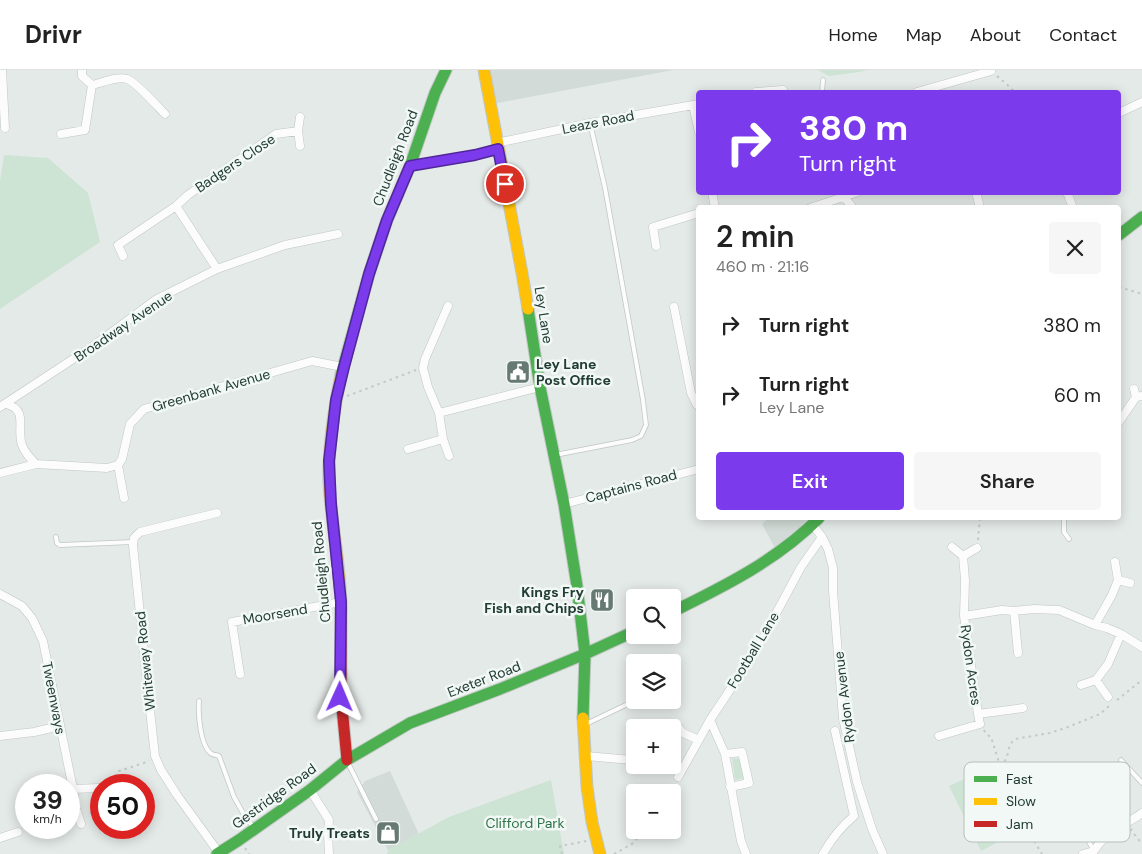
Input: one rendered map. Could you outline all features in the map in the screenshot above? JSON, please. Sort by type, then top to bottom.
[{"type":"main road","name":"Chudleigh Road","points":[[346,760],[340,697],[341,602],[329,476],[336,400],[369,274],[387,220],[410,166],[435,93],[446,70]]},
{"type":"main road","name":"Ley Lane","points":[[484,70],[522,273],[540,387],[564,504],[577,586],[585,654],[583,715],[588,788],[592,822],[600,854]]},
{"type":"main road","points":[[1121,233],[1142,217]]},
{"type":"main road","points":[[681,607],[742,575],[771,557],[798,538],[816,521]]},
{"type":"main road","name":"Exeter Road","points":[[346,760],[410,723],[500,689],[626,635]]},
{"type":"main road","name":"Gestridge Road","points":[[218,854],[310,790],[346,760]]},
{"type":"street","points":[[2,70],[5,128]]},
{"type":"street","points":[[82,70],[82,76],[92,85]]},
{"type":"street","points":[[924,90],[991,72]]},
{"type":"street","points":[[92,85],[110,80],[127,79],[139,87],[165,114]]},
{"type":"street","points":[[61,134],[84,130],[92,85]]},
{"type":"street","points":[[1121,112],[1142,102]]},
{"type":"street","name":"Leaze Road","points":[[410,166],[475,155],[498,146],[590,123],[696,104]]},
{"type":"street","points":[[300,117],[298,131],[300,146]]},
{"type":"street","name":"Badgers Close","points":[[123,256],[118,245],[176,206],[188,195],[276,134],[298,131]]},
{"type":"street","points":[[819,205],[850,195]]},
{"type":"street","points":[[844,197],[851,205]]},
{"type":"street","points":[[176,206],[217,269]]},
{"type":"street","points":[[656,246],[653,227],[696,214]]},
{"type":"street","name":"Broadway Avenue","points":[[3,405],[93,346],[156,299],[217,269],[285,245],[338,234]]},
{"type":"street","points":[[448,306],[425,359],[423,368],[428,387],[439,414],[443,439],[449,456]]},
{"type":"street","points":[[674,307],[691,393],[696,403]]},
{"type":"street","name":"Greenbank Avenue","points":[[124,498],[118,465],[122,459],[130,424],[144,409],[312,361],[344,367]]},
{"type":"street","points":[[439,414],[540,387]]},
{"type":"street","points":[[1121,419],[1137,394]]},
{"type":"street","points":[[3,405],[13,406],[18,410],[22,444],[26,455],[36,464]]},
{"type":"street","points":[[408,449],[443,439]]},
{"type":"street","points":[[0,473],[36,464],[107,468],[118,465]]},
{"type":"street","name":"Captains Road","points":[[564,504],[696,470]]},
{"type":"street","points":[[133,542],[140,532],[217,514]]},
{"type":"street","points":[[816,521],[822,537]]},
{"type":"street","name":"Football Lane","points":[[678,777],[710,720],[757,649],[801,566],[822,537]]},
{"type":"street","name":"Rydon Avenue","points":[[822,537],[828,549],[833,568],[833,591],[844,718],[858,782],[872,829],[883,854]]},
{"type":"street","name":"Whiteway Road","points":[[133,542],[155,756],[161,770],[177,795],[218,854]]},
{"type":"street","points":[[952,547],[963,556],[977,548]]},
{"type":"street","name":"Rydon Acres","points":[[939,736],[980,724],[964,616],[965,580],[963,556]]},
{"type":"street","points":[[1094,625],[1112,595],[1118,580],[1115,562]]},
{"type":"street","points":[[1118,580],[1130,583]]},
{"type":"street","name":"Tweenways","points":[[0,594],[22,606],[32,618],[43,641],[70,774]]},
{"type":"street","name":"Moorsend","points":[[240,674],[232,622],[341,602]]},
{"type":"street","name":"Rydon Acres","points":[[964,616],[1002,610],[1059,610],[1094,625],[1107,628],[1142,647]]},
{"type":"street","points":[[1014,611],[1018,652]]},
{"type":"street","points":[[1081,685],[1096,680],[1108,664],[1120,634]]},
{"type":"street","points":[[1096,680],[1108,697]]},
{"type":"street","name":"Rydon Acres","points":[[978,714],[1023,708]]},
{"type":"street","points":[[710,720],[725,754],[741,841],[746,854]]},
{"type":"street","points":[[0,736],[34,732],[60,726]]},
{"type":"street","points":[[823,854],[829,842],[854,816],[835,731]]},
{"type":"street","points":[[681,732],[698,740]]},
{"type":"street","points":[[725,754],[742,752],[749,783],[730,788]]},
{"type":"street","points":[[586,756],[626,759]]},
{"type":"street","points":[[310,790],[329,820],[329,854]]},
{"type":"street","points":[[1130,820],[1142,813]]},
{"type":"street","points":[[0,838],[15,833]]},
{"type":"street","points":[[1083,854],[1095,853]]},
{"type":"lane","points":[[822,90],[823,80]]},
{"type":"lane","points":[[555,456],[632,440],[641,436],[646,425],[605,188],[590,123]]},
{"type":"lane","points":[[1064,520],[1064,532],[1069,539]]},
{"type":"lane","points":[[56,537],[57,543],[60,545],[133,542]]},
{"type":"lane","points":[[199,701],[198,712],[202,737],[211,753],[219,756],[234,797],[254,829]]},
{"type":"lane","points":[[584,725],[626,705]]},
{"type":"lane","points":[[346,760],[376,819]]},
{"type":"lane","points":[[1130,770],[1142,783]]},
{"type":"lane","points":[[1089,842],[1095,853]]},
{"type":"path","points":[[991,72],[1012,90]]},
{"type":"path","points":[[1121,288],[1142,294]]},
{"type":"path","points":[[336,400],[423,368]]},
{"type":"path","points":[[977,548],[980,520]]},
{"type":"path","points":[[1004,762],[1011,742],[1015,739],[1050,733],[1100,714],[1142,680]]},
{"type":"path","points":[[980,724],[986,734],[991,737],[998,762]]},
{"type":"path","points":[[118,774],[119,771],[144,763],[155,756]]},
{"type":"path","points":[[1136,826],[1131,830],[1142,844]]},
{"type":"path","points":[[562,854],[560,846],[596,839]]},
{"type":"path","points":[[614,854],[637,839]]},
{"type":"path","points":[[1035,842],[1042,854]]},
{"type":"shaded area","points":[[490,70],[673,70],[497,103]]},
{"type":"shaded area","points":[[767,520],[807,520],[776,550],[762,524]]},
{"type":"shaded area","points":[[390,771],[419,834],[388,850],[357,792],[365,781]]},
{"type":"green space","points":[[818,70],[867,70],[829,76]]},
{"type":"green space","points":[[4,155],[48,158],[88,193],[100,242],[0,309],[0,181]]},
{"type":"green space","points":[[741,758],[745,778],[735,780],[732,759]]},
{"type":"green space","points":[[964,779],[964,816],[949,786]]},
{"type":"green space","name":"Clifford Park","points":[[551,780],[564,854],[387,854],[388,850],[449,817]]},
{"type":"green space","points":[[977,842],[998,842],[981,851]]},
{"type":"traffic: fast","points":[[341,375],[369,274],[387,220],[410,166],[435,93],[446,70]]},
{"type":"traffic: fast","points":[[1121,233],[1142,217]]},
{"type":"traffic: fast","points":[[528,309],[540,387],[564,504],[577,586],[585,654],[583,718]]},
{"type":"traffic: fast","points":[[681,607],[750,571],[786,547],[817,520]]},
{"type":"traffic: fast","points":[[217,854],[310,790],[347,760],[410,723],[500,689],[626,635]]},
{"type":"traffic: slow","points":[[484,70],[528,309]]},
{"type":"traffic: slow","points":[[341,375],[332,428],[329,482],[341,609]]},
{"type":"traffic: slow","points":[[583,718],[587,787],[592,822],[600,854]]},
{"type":"traffic: jam","points":[[341,609],[341,697],[347,760]]},
{"type":"place","name":"Ley Lane Post Office","points":[[518,372]]},
{"type":"place","name":"Kings Fry Fish and Chips","points":[[602,600]]},
{"type":"place","name":"Truly Treats","points":[[388,833]]},
{"type":"route","points":[[340,697],[341,602],[331,504],[329,461],[336,400],[369,274],[387,220],[410,166],[475,155],[498,149],[505,184]]}]
